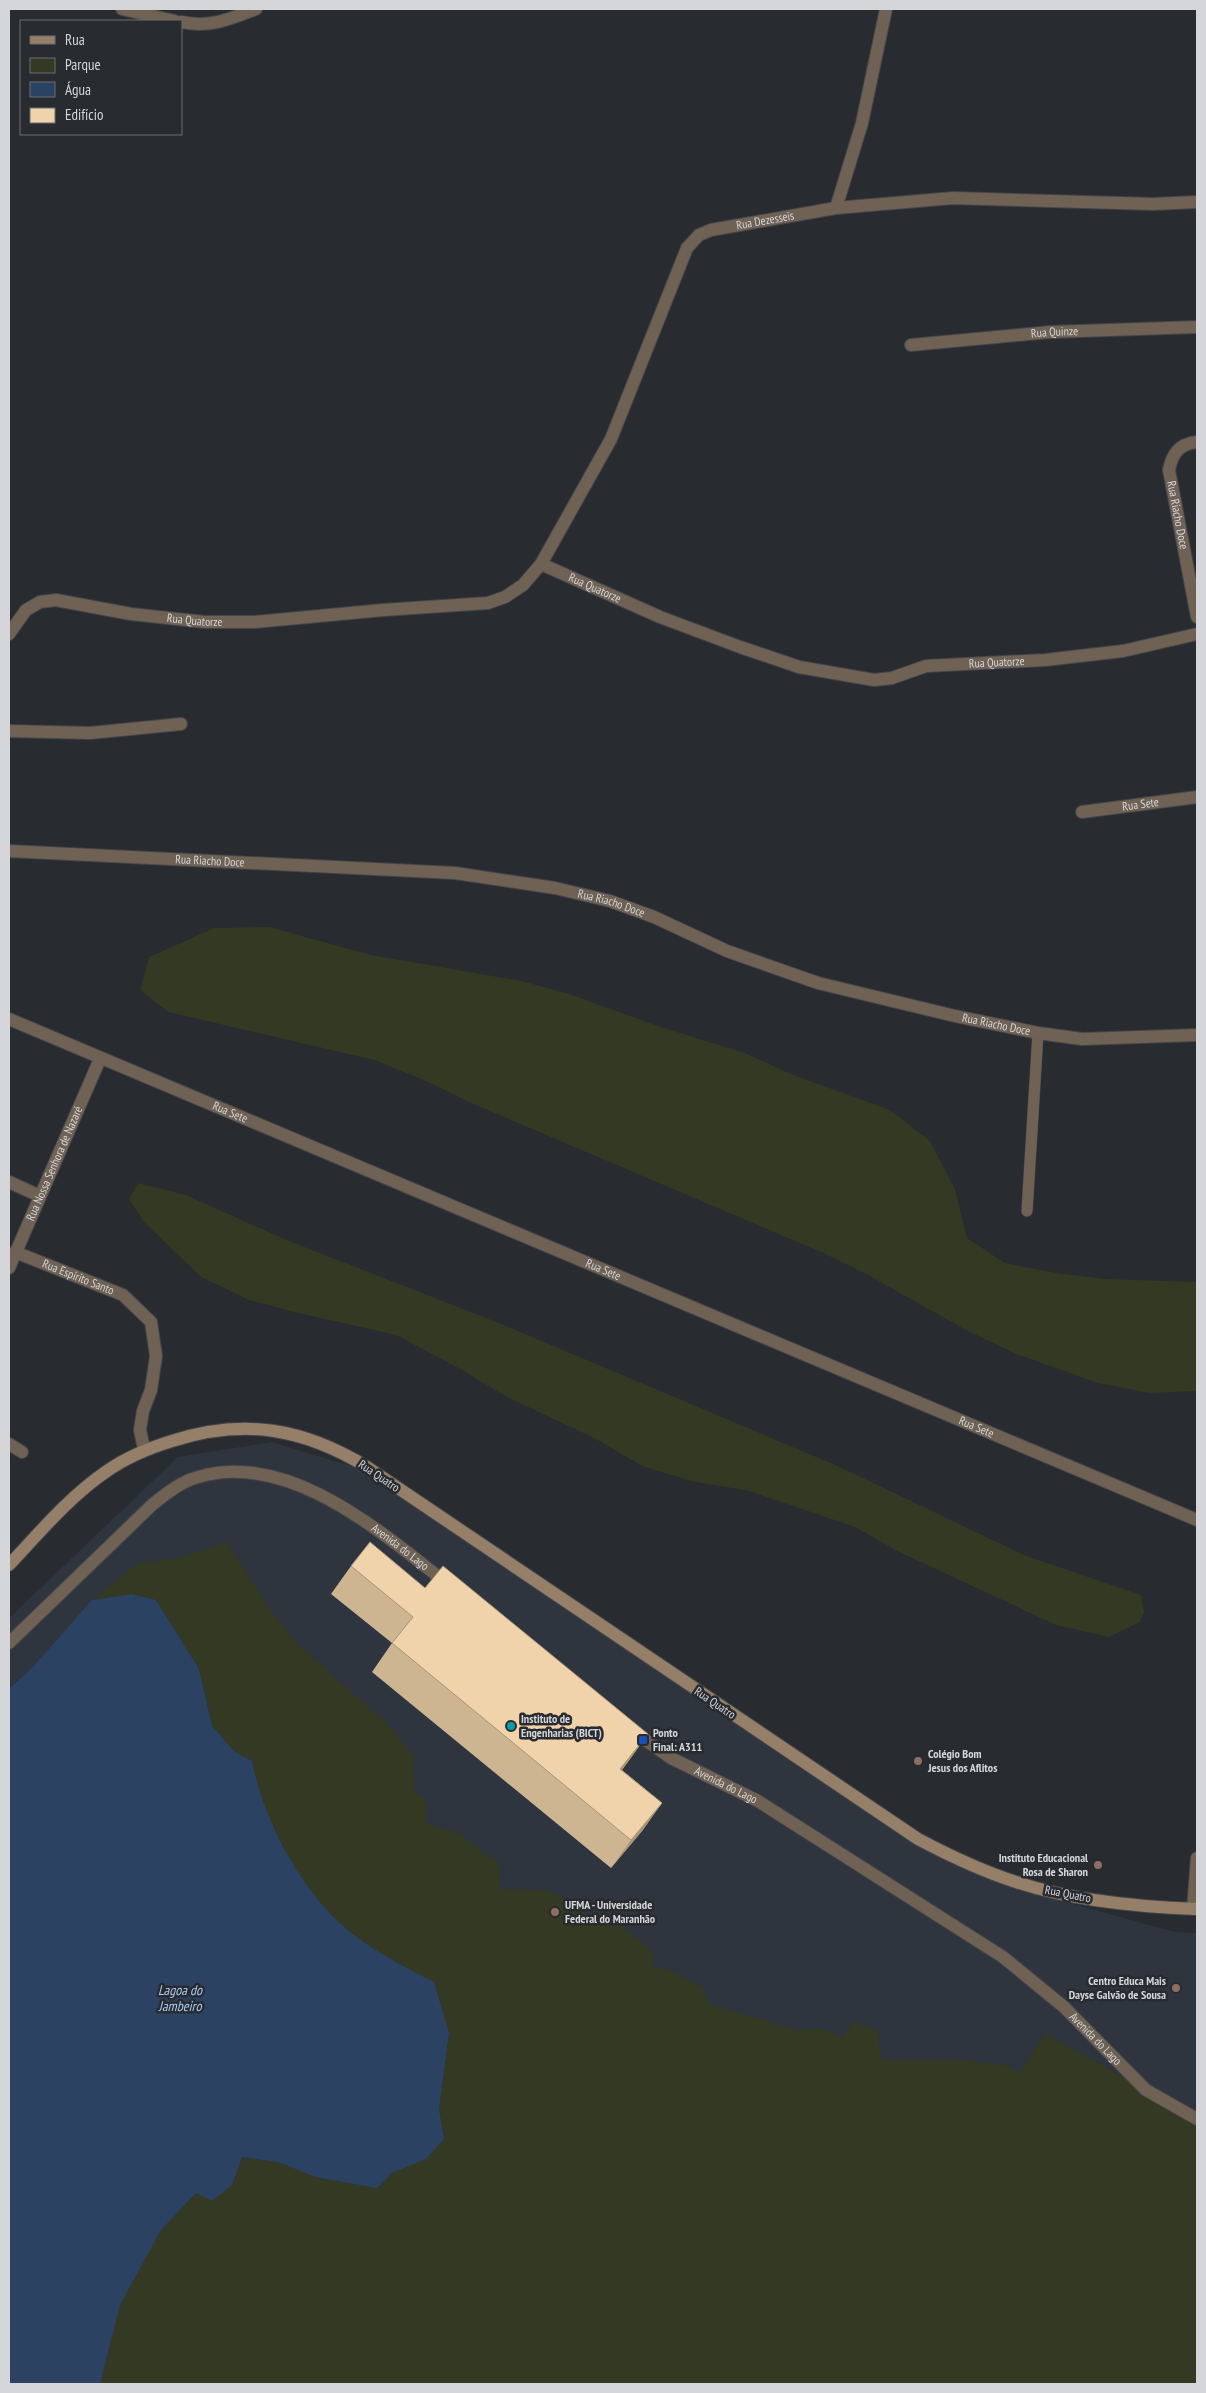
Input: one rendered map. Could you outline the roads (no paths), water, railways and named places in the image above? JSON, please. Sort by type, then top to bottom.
[{"type":"main road","name":"Rua Quatro","points":[[9,1564],[67,1504],[107,1471],[144,1449],[199,1432],[228,1428],[260,1429],[287,1433],[321,1443],[345,1453],[880,1816],[934,1848],[1009,1880],[1060,1893],[1148,1906],[1195,1909]]},
{"type":"street","points":[[122,9],[171,20]]},
{"type":"street","points":[[182,22],[199,26],[220,23],[256,9]]},
{"type":"street","points":[[836,208],[862,123],[886,9]]},
{"type":"street","name":"Rua Dezesseis","points":[[541,564],[611,439],[687,248],[692,241],[711,230],[836,208],[953,198],[1153,204],[1197,202]]},
{"type":"street","name":"Rua Quinze","points":[[911,345],[1050,332],[1197,326]]},
{"type":"street","name":"Rua Riacho Doce","points":[[1197,442],[1181,447],[1172,456],[1169,470],[1197,617]]},
{"type":"street","name":"Rua Quatorze","points":[[9,634],[26,610],[40,602],[56,600],[131,614],[205,622],[255,622],[383,610],[488,603],[505,597],[524,584],[541,564],[660,617],[740,647],[799,667],[874,680],[892,678],[926,666],[1045,660],[1123,651],[1197,634]]},
{"type":"street","points":[[9,731],[90,733],[182,724]]},
{"type":"street","name":"Rua Sete","points":[[1082,812],[1197,797]]},
{"type":"street","name":"Rua Riacho Doce","points":[[9,851],[455,873],[555,888],[610,901],[654,917],[727,952],[818,983],[1038,1033],[1082,1040],[1197,1035]]},
{"type":"street","name":"Rua Sete","points":[[9,1019],[1197,1520]]},
{"type":"street","name":"Rua Nossa Senhora de Nazaré","points":[[9,1268],[100,1059]]},
{"type":"street","points":[[9,1182],[40,1196]]},
{"type":"street","name":"Rua Espírito Santo","points":[[16,1252],[123,1295],[151,1322],[156,1356],[151,1390],[140,1430],[144,1449]]},
{"type":"street","points":[[9,1444],[22,1452]]},
{"type":"street","name":"Avenida do Lago","points":[[9,1643],[152,1504],[174,1488],[194,1478],[230,1472],[248,1473],[279,1480],[303,1487],[327,1498],[373,1525],[457,1591]]},
{"type":"street","name":"Avenida do Lago","points":[[622,1722],[672,1758],[758,1801],[1003,1957],[1064,2008],[1146,2090],[1197,2119]]},
{"type":"street","points":[[1195,1909],[1197,1858]]},
{"type":"lane","points":[[1027,1211],[1038,1033]]},
{"type":"water","name":"Lagoa do Jambeiro","points":[[131,1594],[156,1600],[199,1669],[212,1726],[235,1752],[252,1761],[257,1783],[274,1828],[298,1872],[312,1892],[327,1910],[353,1934],[387,1957],[434,1982],[449,2033],[439,2109],[444,2139],[426,2159],[392,2173],[377,2188],[315,2177],[278,2162],[242,2157],[232,2185],[212,2201],[196,2193],[161,2230],[120,2305],[100,2384],[9,2384],[9,1689],[32,1668],[92,1600]]},
{"type":"place","name":"Instituto de Engenharias (BICT)","points":[[511,1726]]},
{"type":"place","name":"Ponto Final: A311","points":[[643,1740]]},
{"type":"place","name":"Colégio Bom Jesus dos Aflitos","points":[[918,1761]]},
{"type":"place","name":"Instituto Educacional Rosa de Sharon","points":[[1098,1865]]},
{"type":"place","name":"UFMA - Universidade Federal do Maranhão","points":[[555,1912]]},
{"type":"place","name":"Centro Educa Mais Dayse Galvão de Sousa","points":[[1176,1988]]}]
